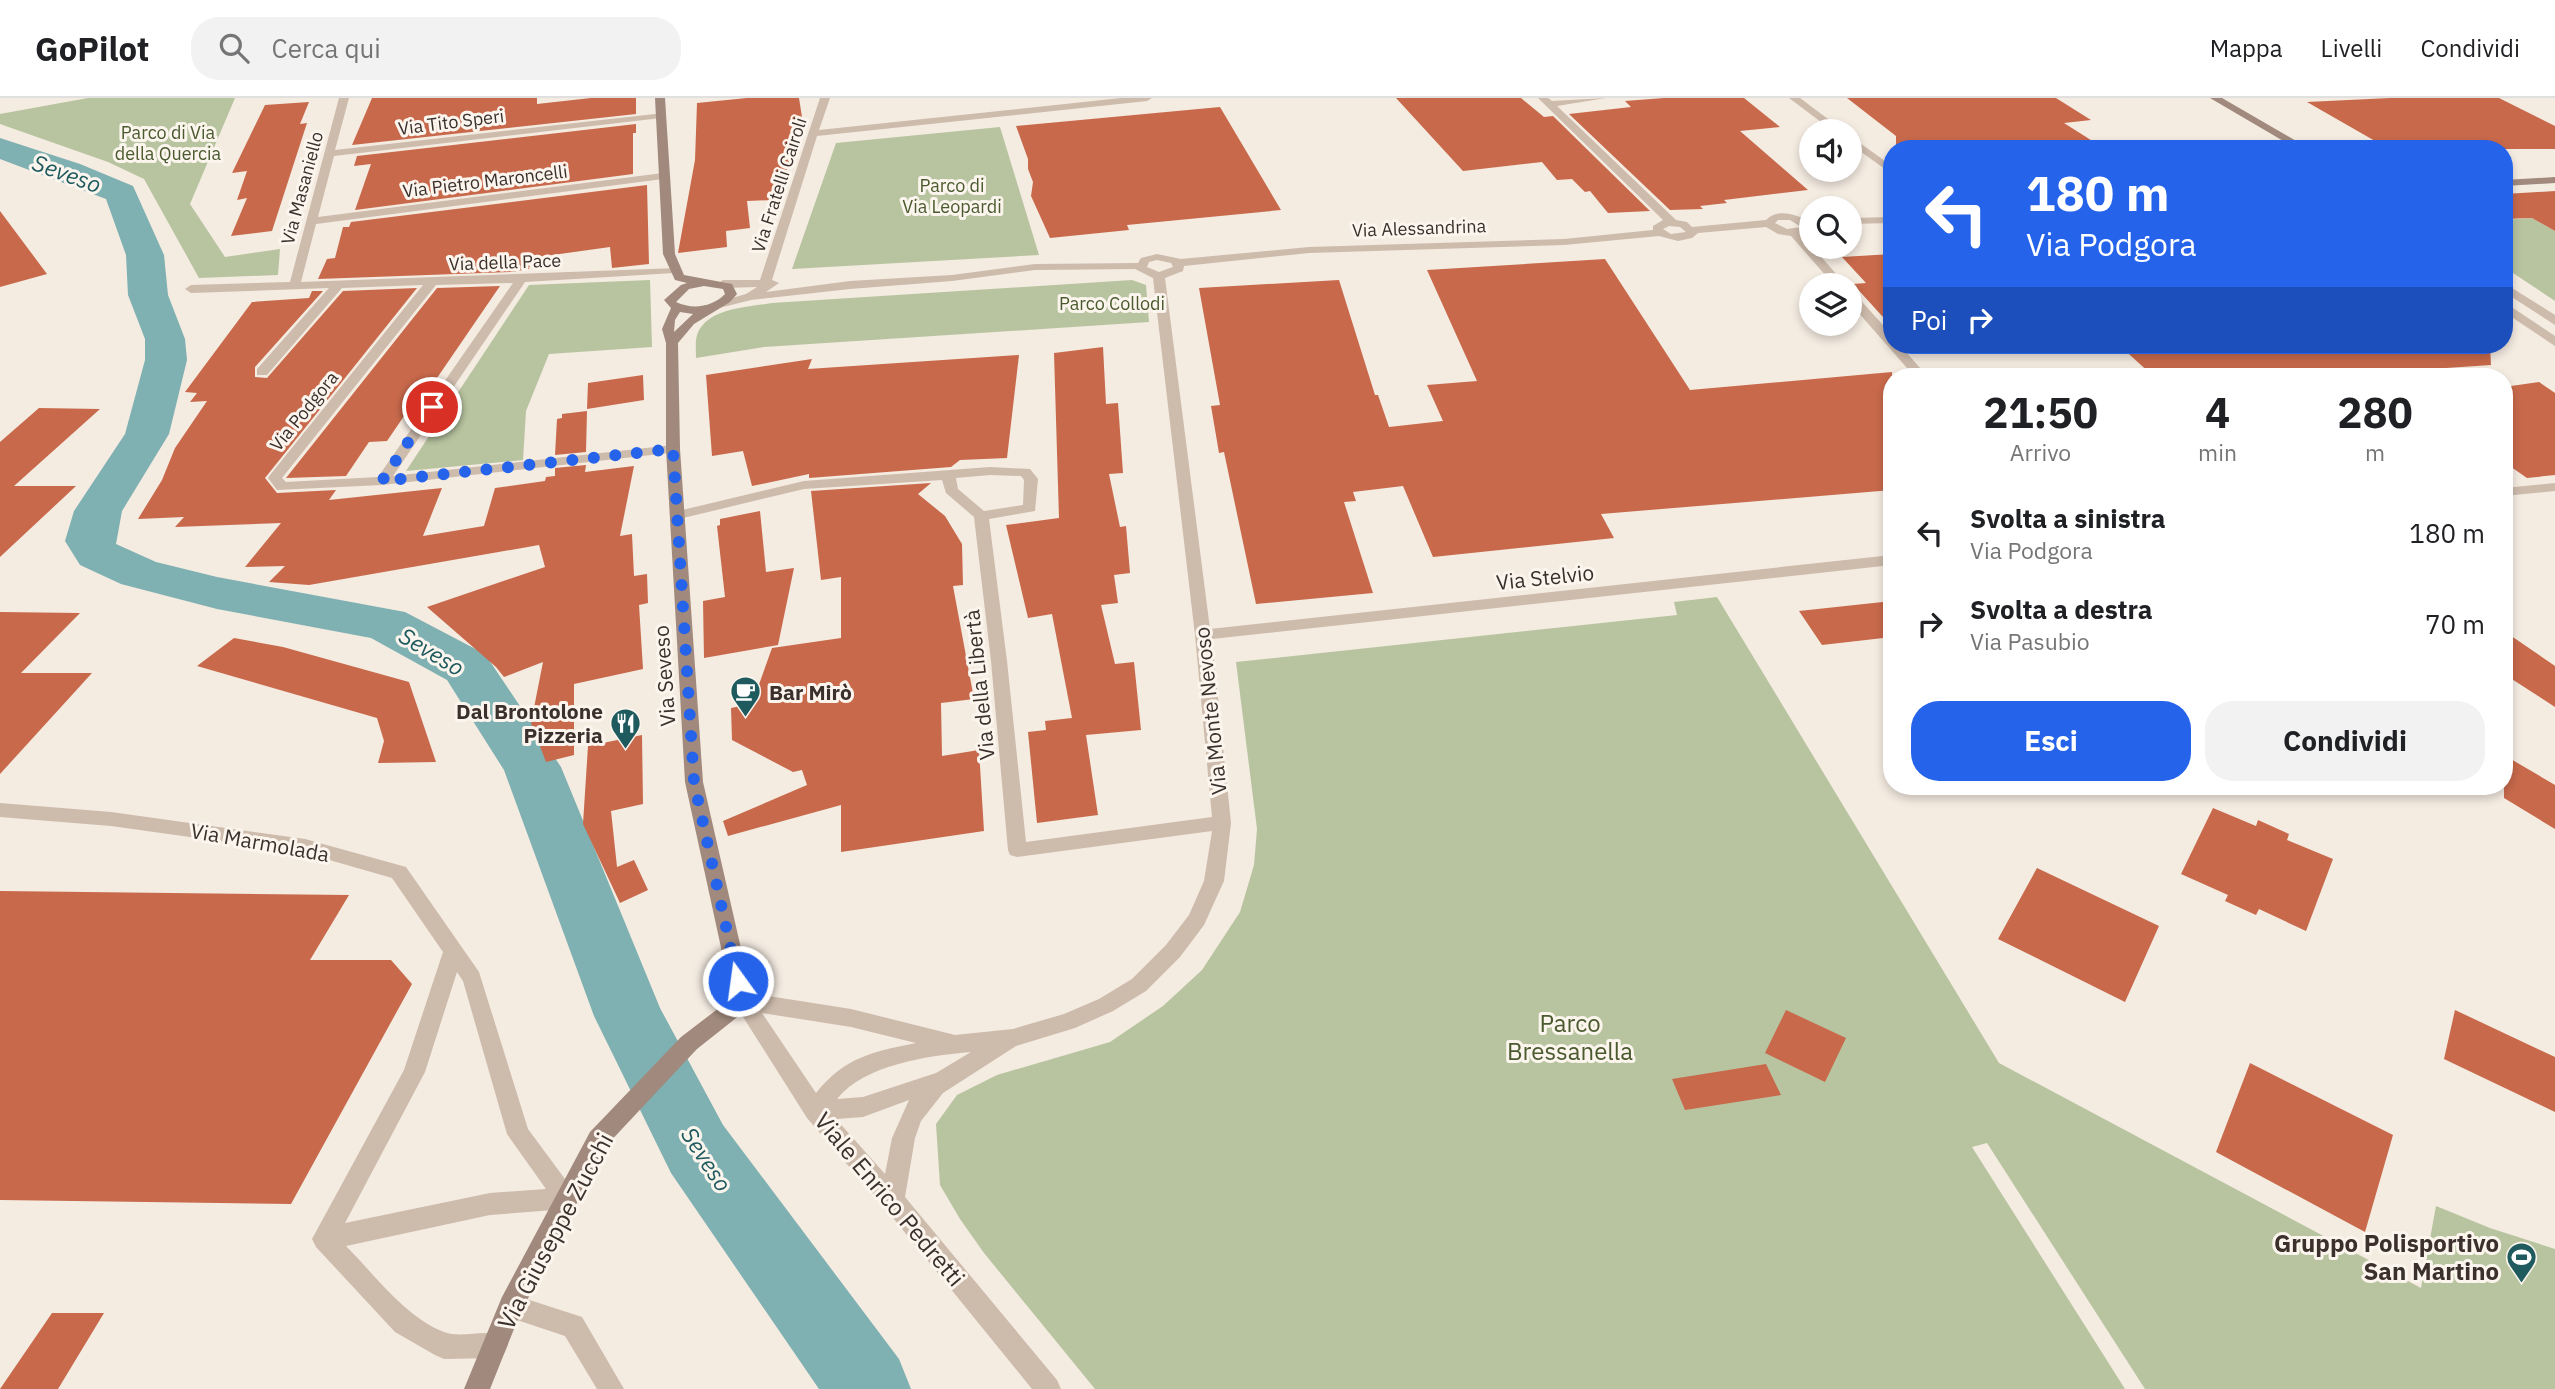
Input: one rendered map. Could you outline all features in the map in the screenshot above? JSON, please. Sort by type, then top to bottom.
[{"type":"street","name":"Via Masaniello","points":[[294,288],[344,98]]},
{"type":"street","points":[[660,98],[669,254],[663,261],[668,271],[674,302]]},
{"type":"street","name":"Via Fratelli Cairoli","points":[[765,283],[825,98]]},
{"type":"street","points":[[813,134],[1147,98]]},
{"type":"street","points":[[1547,101],[1601,98]]},
{"type":"street","points":[[1794,98],[1823,119]]},
{"type":"street","points":[[2215,98],[2289,140]]},
{"type":"street","points":[[1547,101],[1672,222]]},
{"type":"street","name":"Via Tito Speri","points":[[330,154],[661,115]]},
{"type":"street","points":[[1862,148],[1883,163]]},
{"type":"street","points":[[2513,172],[2555,169]]},
{"type":"street","name":"Via Pietro Maroncelli","points":[[312,221],[663,176]]},
{"type":"street","points":[[2513,182],[2555,180]]},
{"type":"street","name":"Via Alessandrina","points":[[1672,222],[1692,230],[1769,223],[1775,217],[1786,216],[1799,220]]},
{"type":"street","points":[[1862,221],[1883,220]]},
{"type":"street","points":[[1660,233],[1659,225],[1672,222]]},
{"type":"street","name":"Via Alessandrina","points":[[1769,223],[1780,231],[1799,231]]},
{"type":"street","name":"Via Alessandrina","points":[[1139,266],[1145,260],[1157,257],[1170,258],[1179,263],[1308,250],[1564,242],[1660,233],[1682,238],[1691,235],[1692,230]]},
{"type":"street","points":[[1794,233],[1829,273]]},
{"type":"street","points":[[674,302],[692,310],[750,297],[850,285],[938,280],[1059,265],[1139,266],[1147,274],[1159,276],[1176,272],[1179,263]]},
{"type":"street","points":[[668,271],[684,281],[850,285]]},
{"type":"street","name":"Via della Pace","points":[[191,289],[294,288],[668,271]]},
{"type":"street","name":"Via Monte Nevoso","points":[[816,1111],[838,1082],[858,1068],[901,1053],[1013,1038],[1068,1022],[1106,1005],[1139,985],[1173,951],[1196,919],[1214,881],[1222,823],[1203,635],[1159,276]]},
{"type":"street","points":[[382,481],[521,279]]},
{"type":"street","name":"Via Podgora","points":[[432,282],[275,478],[282,487],[382,481],[673,449]]},
{"type":"street","points":[[674,302],[685,287],[705,282]]},
{"type":"street","points":[[750,297],[758,293],[765,283]]},
{"type":"street","points":[[672,343],[690,321],[731,294],[729,286],[723,284]]},
{"type":"street","points":[[262,372],[337,286]]},
{"type":"street","points":[[2513,292],[2555,321]]},
{"type":"street","name":"Via Seveso","points":[[674,302],[667,335],[672,343],[673,449],[694,782],[743,1001]]},
{"type":"street","points":[[1862,310],[1883,334]]},
{"type":"street","points":[[2513,312],[2555,342]]},
{"type":"street","points":[[1901,354],[1914,368]]},
{"type":"street","points":[[679,515],[804,485],[990,471],[1025,472],[1031,479],[1030,508],[981,516],[951,489],[948,475]]},
{"type":"street","points":[[2513,491],[2555,487]]},
{"type":"street","name":"Via della Libertà","points":[[981,516],[999,661],[1017,850],[1222,823]]},
{"type":"street","name":"Via Stelvio","points":[[1203,635],[1883,561]]},
{"type":"street","name":"Via Marmolada","points":[[0,810],[111,819],[305,846],[399,872],[472,978],[518,1134],[567,1198]]},
{"type":"street","points":[[324,1239],[414,1072],[453,953]]},
{"type":"street","name":"Via Monte Nevoso","points":[[743,1001],[851,1018],[955,1044]]},
{"type":"street","name":"Via Giuseppe Zucchi","points":[[477,1389],[511,1306],[598,1139],[689,1043],[743,1001]]},
{"type":"street","name":"Viale Enrico Pedretti","points":[[743,1001],[816,1111],[893,1199],[1048,1389]]},
{"type":"street","name":"Via Monte Nevoso","points":[[816,1111],[863,1107],[938,1080],[1013,1038]]},
{"type":"street","name":"Via Monte Nevoso","points":[[893,1199],[905,1126],[921,1098],[938,1080]]},
{"type":"street","points":[[324,1239],[490,1204],[567,1198]]},
{"type":"street","points":[[324,1239],[404,1324],[444,1346],[495,1345]]},
{"type":"street","points":[[511,1306],[573,1326],[611,1389]]},
{"type":"green space","name":"Parco di Via della Quercia","points":[[88,98],[235,98],[190,204],[225,257],[280,249],[278,275],[199,278],[144,179],[108,162],[0,124],[0,114]]},
{"type":"green space","name":"Parco di Via Leopardi","points":[[1000,127],[1039,255],[792,269],[836,143]]},
{"type":"green space","points":[[2532,218],[2555,231],[2555,301],[2513,273],[2513,219]]},
{"type":"green space","points":[[650,280],[652,347],[549,354],[526,411],[523,460],[406,471],[529,285]]},
{"type":"green space","name":"Parco Collodi","points":[[1132,280],[1146,285],[1149,322],[764,347],[696,358],[696,338],[702,326],[718,314],[740,308],[772,303]]},
{"type":"green space","name":"Parco Bressanella","points":[[1717,597],[1999,1063],[2421,1288],[2436,1206],[2490,1228],[2555,1249],[2555,1389],[2145,1389],[1987,1143],[1972,1147],[2125,1389],[1095,1389],[984,1253],[960,1219],[940,1185],[936,1124],[957,1095],[997,1075],[1110,1042],[1163,1006],[1202,970],[1240,912],[1254,865],[1257,829],[1236,662],[1677,615],[1674,602]]},
{"type":"building","points":[[372,98],[537,98],[537,104],[591,98],[636,98],[636,114],[352,145]]},
{"type":"building","points":[[747,98],[799,98],[804,130],[793,158],[772,200],[747,201],[750,228],[726,231],[727,247],[678,253],[695,160],[697,103]]},
{"type":"building","points":[[1396,98],[1521,98],[1544,117],[1553,116],[1650,211],[1608,213],[1590,191],[1585,192],[1572,179],[1557,180],[1542,162],[1463,171]]},
{"type":"building","points":[[1744,98],[1780,127],[1740,131],[1808,190],[1724,200],[1727,203],[1700,206],[1703,209],[1670,210],[1569,114],[1631,107],[1625,101]]},
{"type":"building","points":[[1847,98],[2056,98],[2091,120],[2064,123],[2091,140],[1896,140],[1896,136]]},
{"type":"building","points":[[2390,98],[2499,98],[2555,126],[2555,149],[2513,149],[2513,140],[2373,140],[2307,102]]},
{"type":"building","points":[[309,102],[300,124],[307,123],[272,231],[231,236],[247,198],[237,200],[247,171],[232,173],[265,105]]},
{"type":"building","points":[[1220,107],[1281,210],[1127,225],[1129,230],[1050,238],[1031,196],[1033,182],[1016,126]]},
{"type":"building","points":[[636,124],[636,133],[633,133],[633,174],[355,210],[371,164],[354,166],[357,156]]},
{"type":"building","points":[[647,185],[649,264],[612,268],[610,247],[531,258],[529,269],[511,272],[318,279],[327,259],[335,258],[343,227],[349,227],[351,222]]},
{"type":"building","points":[[2555,191],[2555,231],[2532,218],[2513,219],[2513,193]]},
{"type":"building","points":[[0,211],[47,274],[0,287]]},
{"type":"building","points":[[1883,255],[1883,317],[1862,294],[1862,283],[1866,283],[1862,279],[1862,273],[1857,273],[1844,259]]},
{"type":"building","points":[[1605,259],[1690,390],[1883,373],[1883,491],[1601,514],[1614,538],[1433,557],[1403,486],[1353,492],[1356,501],[1344,502],[1373,593],[1256,604],[1224,452],[1219,453],[1211,406],[1220,405],[1199,288],[1339,280],[1375,395],[1378,395],[1389,427],[1443,421],[1427,385],[1477,381],[1427,270]]},
{"type":"building","points":[[500,286],[424,397],[417,397],[387,441],[369,442],[346,476],[286,478],[437,288]]},
{"type":"building","points":[[417,288],[265,478],[277,493],[336,490],[329,500],[442,488],[423,536],[484,526],[495,488],[545,481],[546,477],[555,476],[555,468],[586,465],[585,472],[634,466],[620,536],[632,534],[634,576],[647,574],[648,603],[639,605],[643,669],[574,684],[574,755],[546,762],[531,723],[543,662],[504,677],[427,607],[545,567],[539,545],[309,585],[269,582],[285,566],[245,567],[281,523],[175,527],[184,517],[138,519],[162,480],[175,448],[207,401],[190,402],[197,393],[185,392],[252,302],[309,298],[312,291],[323,291],[255,367],[255,377],[267,378],[343,291]]},
{"type":"building","points":[[1103,347],[1106,404],[1118,403],[1123,473],[1109,474],[1120,527],[1126,526],[1130,573],[1114,575],[1118,603],[1101,605],[1115,664],[1134,662],[1141,730],[1086,735],[1098,815],[1037,823],[1028,732],[1046,730],[1045,721],[1072,718],[1052,614],[1028,618],[1006,525],[1059,518],[1054,353]]},
{"type":"building","points":[[2129,354],[2490,354],[2491,365],[2446,368],[2144,368]]},
{"type":"building","points":[[1019,355],[1007,458],[960,460],[951,467],[809,478],[809,474],[752,486],[743,451],[712,456],[706,375],[812,359],[808,369]]},
{"type":"building","points":[[643,375],[644,400],[587,409],[588,383]]},
{"type":"building","points":[[2539,382],[2555,393],[2555,475],[2527,478],[2513,468],[2513,386]]},
{"type":"building","points":[[39,408],[100,409],[14,486],[76,486],[0,557],[0,442]]},
{"type":"building","points":[[587,411],[586,452],[555,455],[557,419],[562,418],[562,414]]},
{"type":"building","points":[[931,483],[918,494],[945,516],[962,544],[963,585],[953,586],[974,699],[941,703],[942,756],[979,750],[984,831],[841,852],[841,805],[728,836],[723,821],[807,785],[802,770],[793,772],[732,740],[731,708],[752,704],[772,648],[841,638],[841,577],[821,580],[811,491]]},
{"type":"building","points":[[760,511],[766,572],[794,568],[778,645],[704,658],[703,601],[725,597],[717,526],[720,525],[720,519]]},
{"type":"building","points":[[1883,602],[1883,638],[1822,645],[1799,611]]},
{"type":"building","points":[[0,612],[80,613],[21,673],[92,673],[0,774]]},
{"type":"building","points":[[2513,637],[2555,666],[2555,707],[2513,680]]},
{"type":"building","points":[[234,638],[283,647],[409,682],[436,762],[378,763],[384,741],[377,718],[197,666]]},
{"type":"building","points":[[642,735],[643,804],[611,811],[617,867],[634,860],[648,890],[620,903],[583,824],[588,746]]},
{"type":"building","points":[[2513,760],[2555,785],[2555,829],[2504,798],[2504,795],[2513,795]]},
{"type":"building","points":[[2213,808],[2256,826],[2258,820],[2289,834],[2287,840],[2333,859],[2306,931],[2259,909],[2256,915],[2225,901],[2228,895],[2181,874]]},
{"type":"building","points":[[2037,868],[2159,926],[2125,1002],[1998,939]]},
{"type":"building","points":[[0,891],[349,895],[310,960],[391,960],[412,984],[291,1204],[0,1200]]},
{"type":"building","points":[[1786,1010],[1846,1038],[1825,1082],[1765,1053]]},
{"type":"building","points":[[2455,1010],[2555,1057],[2555,1112],[2444,1059]]},
{"type":"building","points":[[2250,1063],[2393,1135],[2365,1232],[2216,1152]]},
{"type":"building","points":[[1766,1064],[1781,1095],[1685,1110],[1672,1079]]},
{"type":"building","points":[[52,1313],[104,1313],[58,1389],[0,1389]]},
{"type":"waterway","name":"Seveso","points":[[0,148],[68,171],[121,193],[145,255],[148,295],[165,339],[166,360],[147,434],[98,511],[90,541],[98,554],[139,573],[217,593],[386,624],[466,667],[532,767],[629,1016],[697,1149],[869,1389]]},
{"type":"place","name":"Bar Mirò","points":[[746,719]]},
{"type":"place","name":"Dal Brontolone Pizzeria","points":[[626,750]]},
{"type":"place","name":"Gruppo Polisportivo San Martino","points":[[2522,1284]]},
{"type":"route","points":[[432,407],[382,481],[673,449],[694,782],[738,981]]}]
